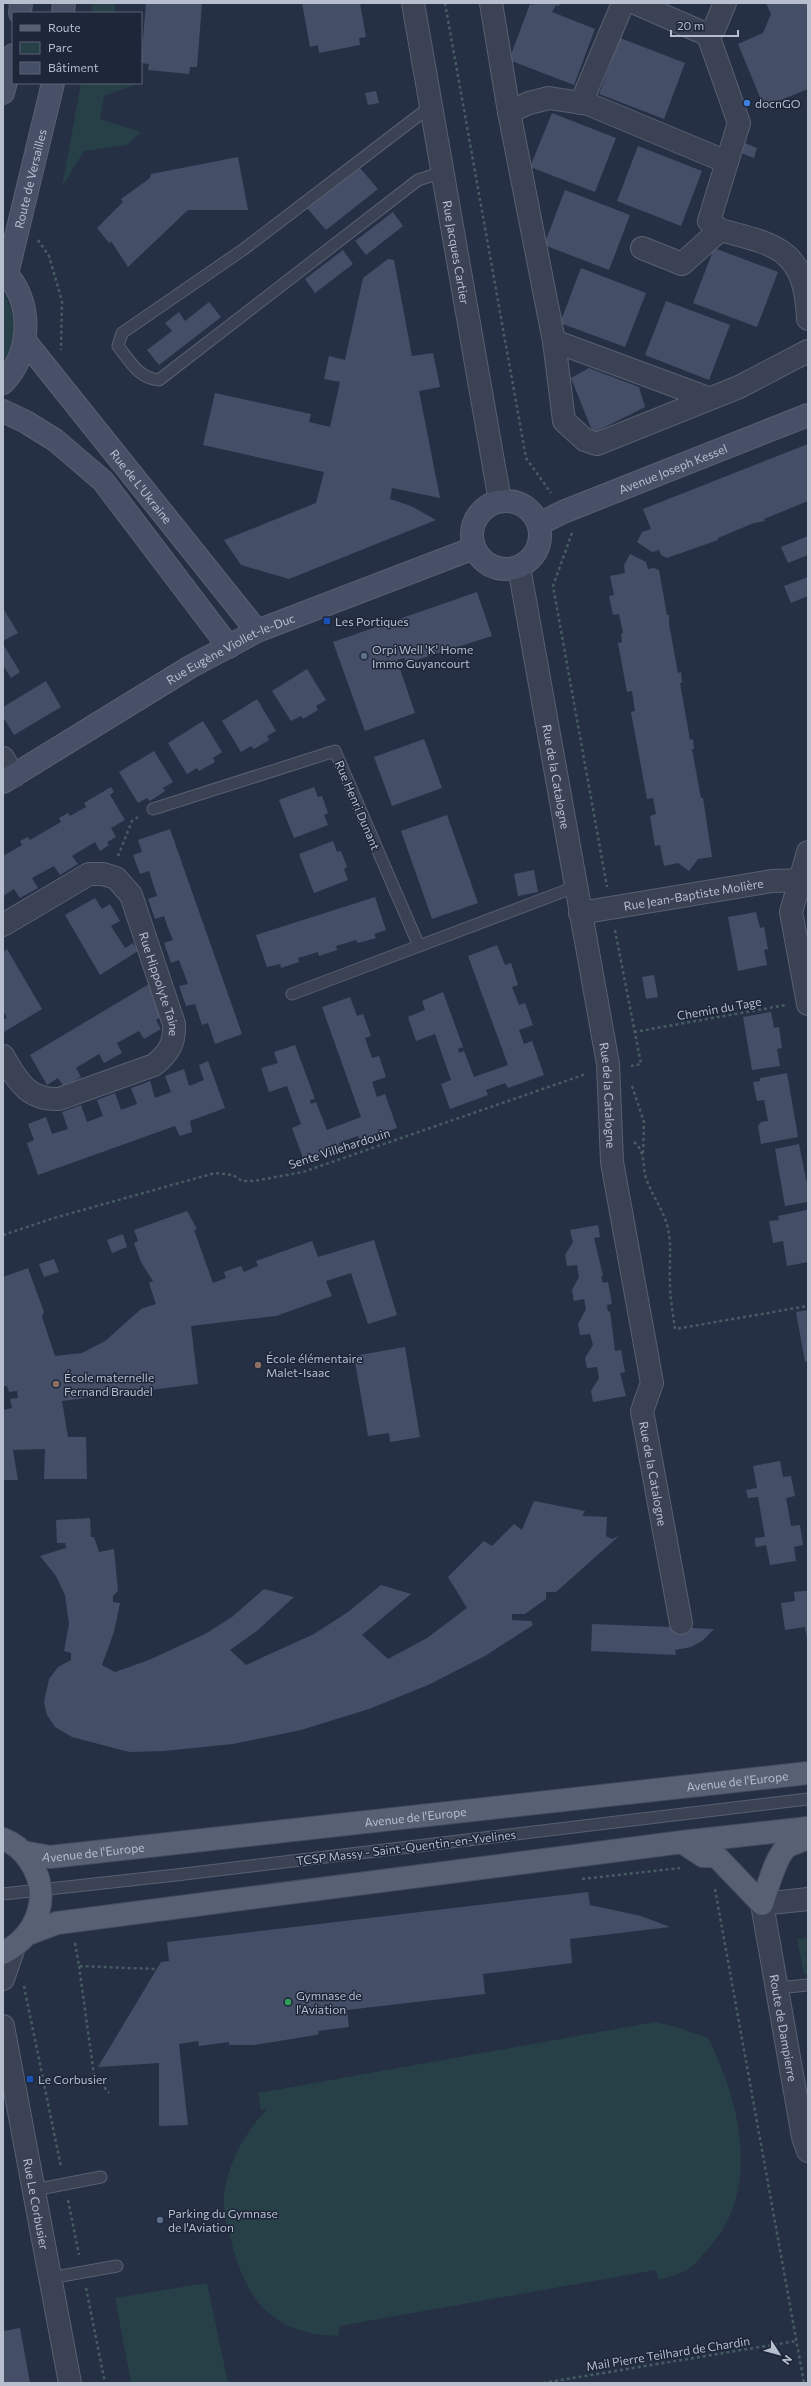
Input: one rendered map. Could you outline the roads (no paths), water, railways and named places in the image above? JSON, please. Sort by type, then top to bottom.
[{"type":"main road","name":"Avenue de l'Europe","points":[[23,1852],[50,1857],[808,1773]]},
{"type":"main road","points":[[15,1945],[62,1922],[682,1842],[808,1828]]},
{"type":"main road","points":[[682,1842],[703,1856],[714,1856],[719,1859],[762,1904],[780,1856],[788,1846],[800,1844],[808,1837]]},
{"type":"main road","name":"Avenue de l'Europe","points":[[3,1839],[23,1852],[35,1869],[41,1889],[38,1915],[15,1945]]},
{"type":"street","name":"Rue Jacques Cartier","points":[[413,3],[500,501]]},
{"type":"street","points":[[491,3],[509,112],[554,341],[564,421],[585,440],[597,444],[708,398],[739,387],[808,352]]},
{"type":"street","points":[[581,103],[622,3]]},
{"type":"street","points":[[635,3],[708,35],[739,123],[709,221],[720,230],[770,244],[782,250],[796,265],[803,283],[808,318]]},
{"type":"street","points":[[708,35],[714,29],[725,3]]},
{"type":"street","points":[[3,93],[12,59]]},
{"type":"street","name":"Route de Versailles","points":[[5,272],[53,84]]},
{"type":"street","points":[[509,112],[550,98],[581,103],[727,162]]},
{"type":"street","points":[[642,248],[682,264],[720,230]]},
{"type":"street","points":[[3,383],[19,360],[25,341],[26,317],[20,294],[5,272]]},
{"type":"street","name":"Rue de L'Ukraine","points":[[25,341],[56,377],[257,631]]},
{"type":"street","points":[[554,341],[708,398]]},
{"type":"street","points":[[3,411],[26,422],[55,440],[103,481],[229,647]]},
{"type":"street","name":"Avenue Joseph Kessel","points":[[539,524],[563,512],[808,415]]},
{"type":"street","points":[[500,501],[510,501],[528,508],[539,524],[541,534],[535,554],[519,567],[498,569],[488,565],[479,558],[474,548],[472,528],[476,518],[482,510],[500,501]]},
{"type":"street","name":"Rue Eugène Viollet-le-Duc","points":[[7,772],[257,631],[474,548]]},
{"type":"street","name":"Rue de la Catalogne","points":[[519,567],[575,887],[615,1068],[610,1123],[612,1162],[652,1383],[642,1410],[681,1623]]},
{"type":"street","points":[[808,852],[804,881],[791,912],[808,1003]]},
{"type":"street","name":"Rue Hippolyte Taine","points":[[3,924],[89,874],[103,874],[110,876],[124,886],[131,895],[174,1024],[174,1036],[171,1047],[164,1057],[154,1065],[59,1099],[49,1099],[29,1092],[21,1086],[3,1056]]},
{"type":"street","name":"Rue Jean-Baptiste Molière","points":[[580,913],[772,882],[804,881]]},
{"type":"street","points":[[762,1904],[808,1899]]},
{"type":"street","name":"Route de Dampierre","points":[[762,1904],[803,2137],[808,2151]]},
{"type":"street","points":[[3,1980],[15,1945]]},
{"type":"street","name":"Rue Le Corbusier","points":[[3,2026],[70,2383]]},
{"type":"lane","points":[[431,106],[244,249],[122,333],[118,346],[137,371],[148,379],[159,380],[418,180],[443,172]]},
{"type":"lane","name":"Rue Henri Dunant","points":[[153,810],[336,751],[419,946]]},
{"type":"lane","points":[[292,994],[575,887]]},
{"type":"lane","name":"TCSP Massy - Saint-Quentin-en-Yvelines","points":[[3,1894],[176,1875],[808,1798]]},
{"type":"lane","points":[[776,1988],[808,1985]]},
{"type":"lane","points":[[34,2190],[101,2177]]},
{"type":"lane","points":[[50,2278],[117,2266]]},
{"type":"place","name":"docnGO","points":[[747,103]]},
{"type":"place","name":"Les Portiques","points":[[327,621]]},
{"type":"place","name":"Orpi Well 'K' Home Immo Guyancourt","points":[[364,656]]},
{"type":"place","name":"École élémentaire Malet-Isaac","points":[[258,1365]]},
{"type":"place","name":"École maternelle Fernand Braudel","points":[[56,1384]]},
{"type":"place","name":"Gymnase de l'Aviation","points":[[288,2002]]},
{"type":"place","name":"Le Corbusier","points":[[30,2079]]},
{"type":"place","name":"Parking du Gymnase de l'Aviation","points":[[160,2220]]}]
